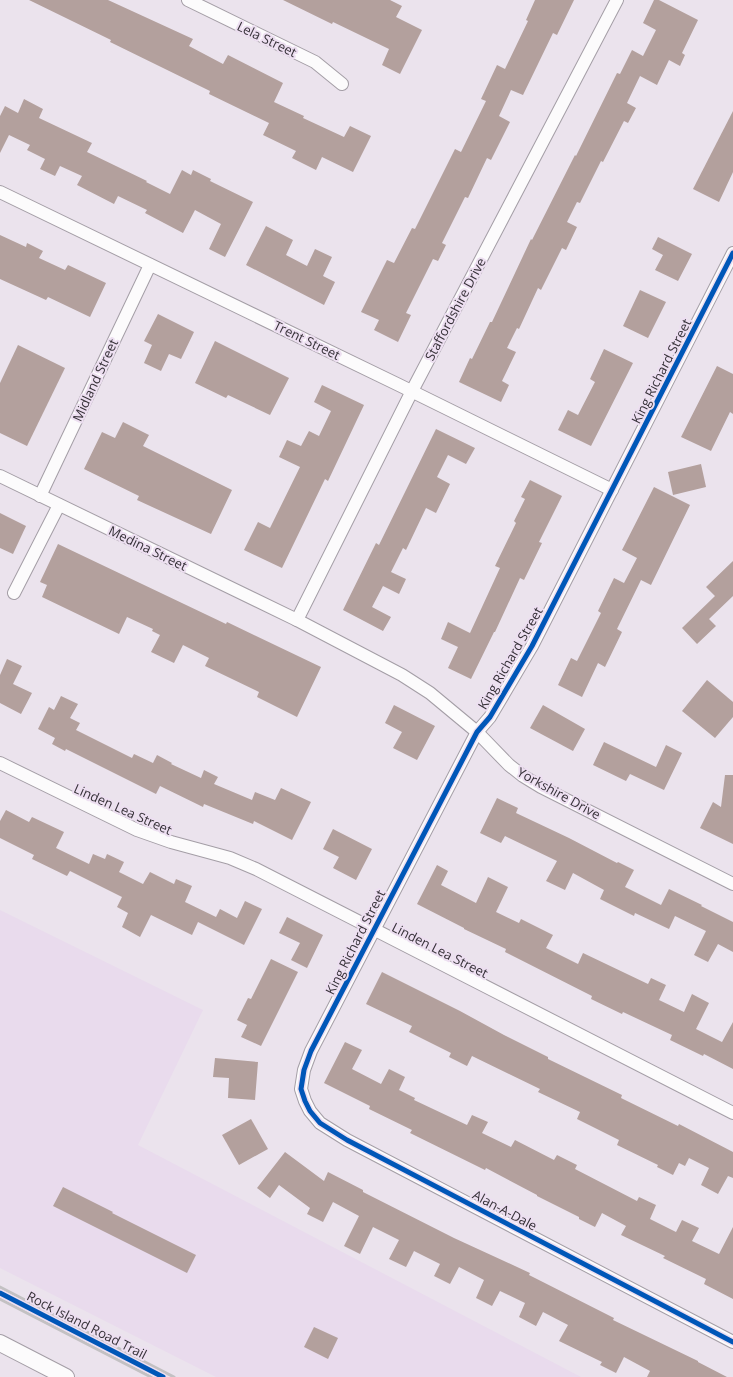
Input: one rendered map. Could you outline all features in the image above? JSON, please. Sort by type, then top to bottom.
[{"type":"main road","points":[[0,1343],[66,1377]]},
{"type":"street","name":"Lela Street","points":[[188,0],[315,62],[342,84]]},
{"type":"street","name":"Staffordshire Drive","points":[[297,620],[412,391],[617,0]]},
{"type":"street","name":"Trent Street","points":[[0,192],[412,391],[612,490]]},
{"type":"street","name":"King Richard Street","points":[[304,1070],[311,1051],[477,732],[490,717],[532,646],[733,253]]},
{"type":"street","name":"Midland Street","points":[[40,496],[150,265]]},
{"type":"street","name":"Medina Street","points":[[0,476],[297,620]]},
{"type":"street","points":[[14,593],[59,505]]},
{"type":"street","name":"Yorkshire Drive","points":[[297,620],[402,675],[430,693],[477,732],[510,765],[523,776],[541,787],[733,884]]},
{"type":"street","name":"Linden Lea Street","points":[[0,763],[137,830],[171,842],[230,858],[256,869],[733,1113]]},
{"type":"street","name":"Alan-A-Dale","points":[[304,1070],[301,1089],[310,1112],[320,1123],[334,1132],[733,1342]]},
{"type":"shaded area","points":[[0,910],[203,1010],[138,1145],[581,1377],[216,1377],[0,1268]]},
{"type":"building","points":[[29,0],[108,0],[193,39],[189,46],[223,64],[228,55],[283,83],[274,102],[304,116],[303,118],[344,137],[350,126],[371,136],[353,172],[322,157],[316,170],[292,158],[296,151],[263,135],[269,123],[209,94],[210,91],[110,42],[111,40]]},
{"type":"building","points":[[283,0],[390,0],[402,6],[396,17],[422,30],[400,74],[382,65],[389,49],[333,22],[332,24]]},
{"type":"building","points":[[535,0],[574,0],[557,35],[553,33],[523,95],[511,90],[499,116],[510,122],[491,160],[487,158],[468,198],[465,197],[442,243],[446,245],[438,261],[433,259],[406,313],[411,315],[398,342],[374,330],[379,320],[361,312],[387,260],[394,263],[412,228],[415,229],[455,149],[461,152],[486,101],[481,99],[497,65],[505,69],[528,21],[526,20]]},
{"type":"building","points":[[654,0],[659,0],[698,20],[682,53],[685,55],[680,66],[669,60],[657,85],[640,76],[627,103],[636,108],[628,123],[624,121],[603,162],[601,161],[580,203],[577,202],[567,222],[577,227],[566,250],[562,248],[541,290],[538,288],[519,329],[517,328],[507,348],[516,352],[502,381],[509,385],[501,402],[459,382],[470,358],[472,359],[490,322],[492,322],[531,239],[532,240],[575,155],[576,156],[617,73],[620,74],[632,50],[643,56],[656,30],[643,23]]},
{"type":"building","points":[[24,99],[43,109],[39,118],[92,143],[87,152],[147,181],[146,182],[170,194],[182,170],[191,175],[193,170],[211,179],[210,181],[253,202],[225,257],[209,249],[221,224],[195,210],[183,233],[145,213],[147,210],[118,196],[114,204],[77,185],[82,176],[60,166],[55,176],[40,169],[45,159],[27,150],[30,145],[9,135],[0,153],[0,116],[5,106],[18,113]]},
{"type":"building","points":[[733,111],[733,172],[719,202],[693,189]]},
{"type":"building","points":[[266,226],[293,240],[286,255],[307,266],[315,249],[332,257],[323,276],[335,282],[324,305],[246,265]]},
{"type":"building","points":[[0,235],[26,247],[27,243],[43,251],[39,258],[65,270],[68,265],[106,283],[90,317],[48,297],[46,300],[0,279]]},
{"type":"building","points":[[658,237],[692,254],[678,281],[655,270],[663,255],[652,249]]},
{"type":"building","points":[[640,290],[666,302],[648,338],[623,326]]},
{"type":"building","points":[[158,314],[194,332],[181,359],[169,354],[161,371],[144,363],[152,345],[144,341]]},
{"type":"building","points":[[215,341],[289,378],[270,415],[228,395],[226,398],[195,383]]},
{"type":"building","points":[[18,345],[65,368],[27,446],[0,433],[0,383]]},
{"type":"building","points":[[604,349],[633,363],[591,446],[558,430],[568,410],[578,415],[595,382],[590,379]]},
{"type":"building","points":[[717,366],[733,374],[733,414],[730,412],[711,451],[681,437]]},
{"type":"building","points":[[322,385],[364,405],[328,481],[325,479],[282,568],[244,550],[258,522],[270,528],[300,467],[279,457],[287,440],[301,446],[309,431],[319,436],[331,411],[314,402]]},
{"type":"building","points":[[123,422],[149,435],[143,446],[232,490],[211,534],[137,500],[139,496],[84,469],[102,432],[115,438]]},
{"type":"building","points":[[436,429],[475,448],[466,464],[448,455],[437,477],[450,484],[436,513],[426,508],[406,550],[403,548],[391,572],[406,579],[399,594],[383,586],[372,607],[391,617],[383,631],[343,610],[376,543],[379,545]]},
{"type":"building","points":[[701,464],[706,487],[673,495],[668,472]]},
{"type":"building","points":[[530,480],[562,496],[539,542],[542,543],[524,580],[520,578],[471,679],[448,668],[458,647],[441,639],[448,622],[470,633],[500,568],[495,566],[516,523],[514,521],[525,499],[521,497]]},
{"type":"building","points":[[654,487],[690,505],[651,585],[641,580],[617,629],[622,632],[605,667],[598,663],[582,697],[558,685],[571,658],[577,661],[601,613],[598,611],[614,578],[624,583],[637,558],[622,550]]},
{"type":"building","points":[[0,513],[26,526],[13,554],[0,548]]},
{"type":"building","points":[[58,544],[226,624],[227,622],[321,667],[297,717],[257,697],[259,692],[205,666],[209,658],[183,645],[174,663],[151,652],[160,635],[152,631],[153,629],[127,617],[119,634],[42,597],[47,585],[40,582]]},
{"type":"building","points":[[733,561],[733,596],[709,619],[716,626],[697,644],[682,628],[715,596],[706,587]]},
{"type":"building","points":[[7,659],[22,666],[13,684],[32,693],[21,714],[0,703],[0,675]]},
{"type":"building","points":[[707,680],[733,702],[733,717],[715,738],[682,711]]},
{"type":"building","points":[[61,696],[78,704],[70,718],[80,723],[76,730],[132,758],[134,754],[153,763],[157,755],[172,763],[171,764],[201,778],[204,770],[218,777],[214,784],[252,800],[255,792],[275,800],[281,788],[311,802],[292,840],[254,821],[253,824],[204,804],[203,807],[160,786],[156,794],[66,749],[65,751],[52,744],[55,738],[38,729],[49,707],[54,710]]},
{"type":"building","points":[[394,705],[435,726],[417,760],[393,748],[402,732],[385,723]]},
{"type":"building","points":[[543,705],[585,729],[573,751],[530,728]]},
{"type":"building","points":[[604,742],[656,767],[666,745],[682,753],[664,790],[630,774],[626,781],[593,765]]},
{"type":"building","points":[[725,775],[733,775],[733,844],[700,828],[713,802],[721,807]]},
{"type":"building","points":[[497,798],[518,808],[516,813],[634,870],[625,887],[661,905],[669,889],[733,922],[733,952],[718,944],[708,962],[694,955],[706,931],[675,916],[669,929],[635,913],[634,916],[600,899],[604,890],[573,873],[565,890],[546,881],[557,861],[505,836],[501,843],[480,833]]},
{"type":"building","points":[[6,810],[29,822],[32,817],[64,832],[56,848],[89,864],[93,854],[105,859],[107,854],[124,862],[119,872],[143,884],[150,872],[174,884],[176,879],[192,886],[185,902],[216,917],[220,909],[237,918],[245,901],[262,909],[244,945],[198,922],[192,935],[151,915],[140,937],[122,927],[128,913],[117,907],[122,897],[70,871],[67,876],[32,859],[34,855],[0,838],[0,821]]},
{"type":"building","points":[[333,829],[372,849],[356,880],[333,868],[339,857],[323,849]]},
{"type":"building","points":[[437,865],[448,871],[441,885],[476,903],[488,877],[508,887],[496,912],[519,923],[521,919],[553,935],[546,948],[578,964],[583,953],[648,984],[651,978],[666,985],[659,1000],[684,1012],[692,994],[709,1003],[696,1029],[722,1042],[733,1022],[733,1069],[704,1054],[703,1056],[670,1040],[672,1035],[591,999],[592,996],[505,952],[506,949],[417,904]]},
{"type":"building","points":[[287,917],[323,935],[307,968],[291,960],[300,943],[279,933]]},
{"type":"building","points":[[271,959],[298,972],[261,1046],[241,1037],[247,1025],[237,1020],[248,998],[251,999]]},
{"type":"building","points":[[382,972],[548,1057],[548,1059],[622,1095],[621,1098],[678,1126],[679,1124],[733,1152],[733,1178],[728,1176],[718,1194],[701,1185],[709,1168],[689,1158],[685,1166],[679,1163],[673,1175],[657,1167],[658,1165],[617,1145],[619,1140],[577,1119],[580,1112],[538,1092],[540,1089],[472,1056],[467,1066],[449,1057],[451,1053],[409,1032],[412,1026],[366,1004]]},
{"type":"building","points":[[345,1042],[362,1050],[352,1069],[381,1084],[389,1069],[405,1077],[399,1090],[415,1098],[414,1100],[467,1125],[472,1115],[488,1122],[482,1133],[511,1147],[515,1140],[554,1160],[557,1155],[577,1165],[575,1169],[637,1201],[639,1197],[656,1205],[650,1219],[676,1232],[682,1220],[699,1228],[692,1241],[719,1254],[733,1227],[733,1299],[704,1284],[706,1279],[663,1258],[665,1256],[621,1235],[626,1226],[602,1213],[595,1227],[486,1168],[485,1170],[410,1133],[412,1130],[369,1109],[370,1106],[324,1083]]},
{"type":"building","points":[[215,1058],[258,1062],[255,1100],[228,1098],[229,1078],[213,1077]]},
{"type":"building","points":[[251,1119],[268,1149],[239,1165],[222,1135]]},
{"type":"building","points":[[285,1152],[324,1181],[328,1172],[363,1190],[363,1192],[454,1238],[530,1273],[529,1275],[614,1318],[613,1320],[698,1361],[727,1377],[647,1377],[650,1371],[624,1357],[616,1373],[600,1365],[602,1362],[559,1341],[568,1325],[543,1312],[536,1326],[519,1317],[525,1303],[500,1291],[492,1306],[476,1298],[484,1280],[459,1267],[450,1284],[434,1276],[440,1264],[414,1251],[406,1267],[389,1259],[399,1240],[373,1227],[360,1254],[344,1246],[359,1216],[333,1202],[323,1222],[307,1214],[310,1208],[279,1185],[270,1198],[257,1188]]},
{"type":"building","points":[[63,1187],[196,1255],[187,1273],[53,1206]]},
{"type":"building","points":[[314,1327],[338,1338],[328,1359],[304,1347]]},
{"type":"railway","points":[[0,1287],[174,1377]]},
{"type":"railway","points":[[0,1299],[151,1377]]},
{"type":"cycle path","points":[[733,253],[532,646],[490,717],[477,732],[311,1051],[304,1070],[301,1089],[310,1111],[320,1123],[347,1140],[733,1342]]},
{"type":"cycle path","name":"Rock Island Road Trail","points":[[0,1293],[163,1377]]}]
